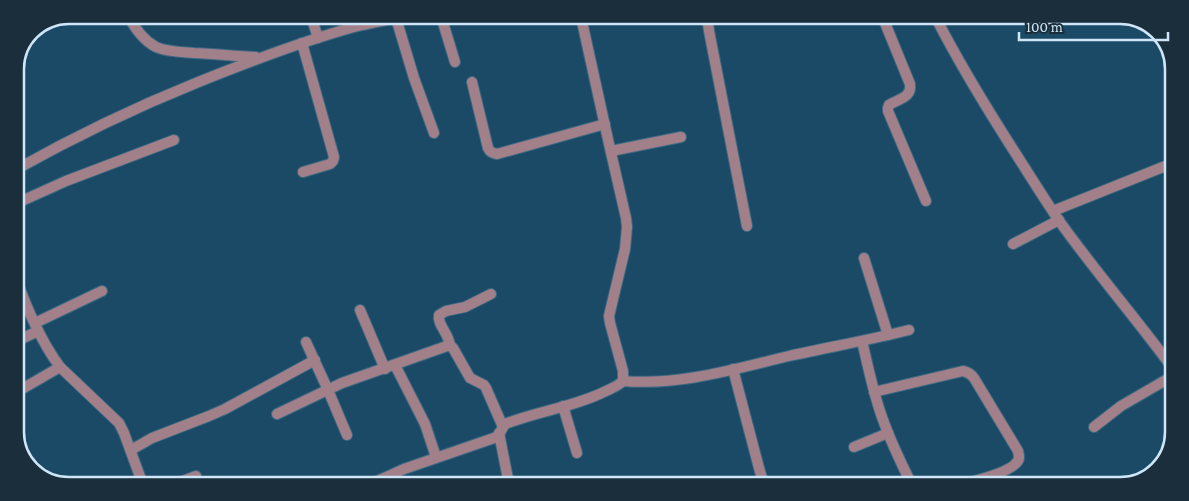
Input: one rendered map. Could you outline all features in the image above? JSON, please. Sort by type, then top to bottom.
[{"type":"street","points":[[133,24],[144,38],[159,48],[180,52],[260,58]]},
{"type":"street","points":[[314,24],[318,38]]},
{"type":"street","points":[[24,165],[74,138],[159,98],[302,43],[367,24]]},
{"type":"street","points":[[402,24],[414,78],[434,133]]},
{"type":"street","points":[[444,24],[456,62]]},
{"type":"street","points":[[583,24],[604,124],[625,210],[627,227],[623,261],[609,316],[623,371],[622,381]]},
{"type":"street","points":[[708,24],[747,226]]},
{"type":"street","points":[[885,24],[911,89],[910,93],[906,96],[889,105],[888,111],[926,201]]},
{"type":"street","points":[[939,24],[992,118],[1056,215],[1085,256],[1165,358]]},
{"type":"street","points":[[302,43],[334,157],[330,164],[303,172]]},
{"type":"street","points":[[472,82],[488,148],[493,154],[604,124]]},
{"type":"street","points":[[611,152],[681,137]]},
{"type":"street","points":[[24,200],[66,181],[174,140]]},
{"type":"street","points":[[1013,244],[1056,215],[1165,167]]},
{"type":"street","points":[[864,258],[888,335]]},
{"type":"street","points":[[24,336],[102,291]]},
{"type":"street","points":[[491,294],[465,308],[446,311],[439,315],[438,321],[448,338],[450,346],[470,378],[486,388],[501,430],[508,477]]},
{"type":"street","points":[[24,297],[52,357],[60,367],[119,423],[140,477]]},
{"type":"street","points":[[360,310],[390,367],[425,424],[436,458]]},
{"type":"street","points":[[386,477],[494,438],[505,424],[598,395],[622,381],[669,380],[703,375],[909,330]]},
{"type":"street","points":[[862,341],[874,392],[888,432],[908,477]]},
{"type":"street","points":[[306,342],[347,435]]},
{"type":"street","points":[[277,414],[342,383],[450,346]]},
{"type":"street","points":[[131,450],[152,438],[225,409],[315,360]]},
{"type":"street","points":[[24,388],[60,367]]},
{"type":"street","points":[[733,369],[761,477]]},
{"type":"street","points":[[874,392],[963,371],[971,374],[1018,451],[1019,460],[1017,463],[1000,473],[986,477]]},
{"type":"street","points":[[1094,427],[1121,406],[1165,380]]},
{"type":"street","points":[[563,406],[577,453]]},
{"type":"street","points":[[854,447],[888,432]]}]
